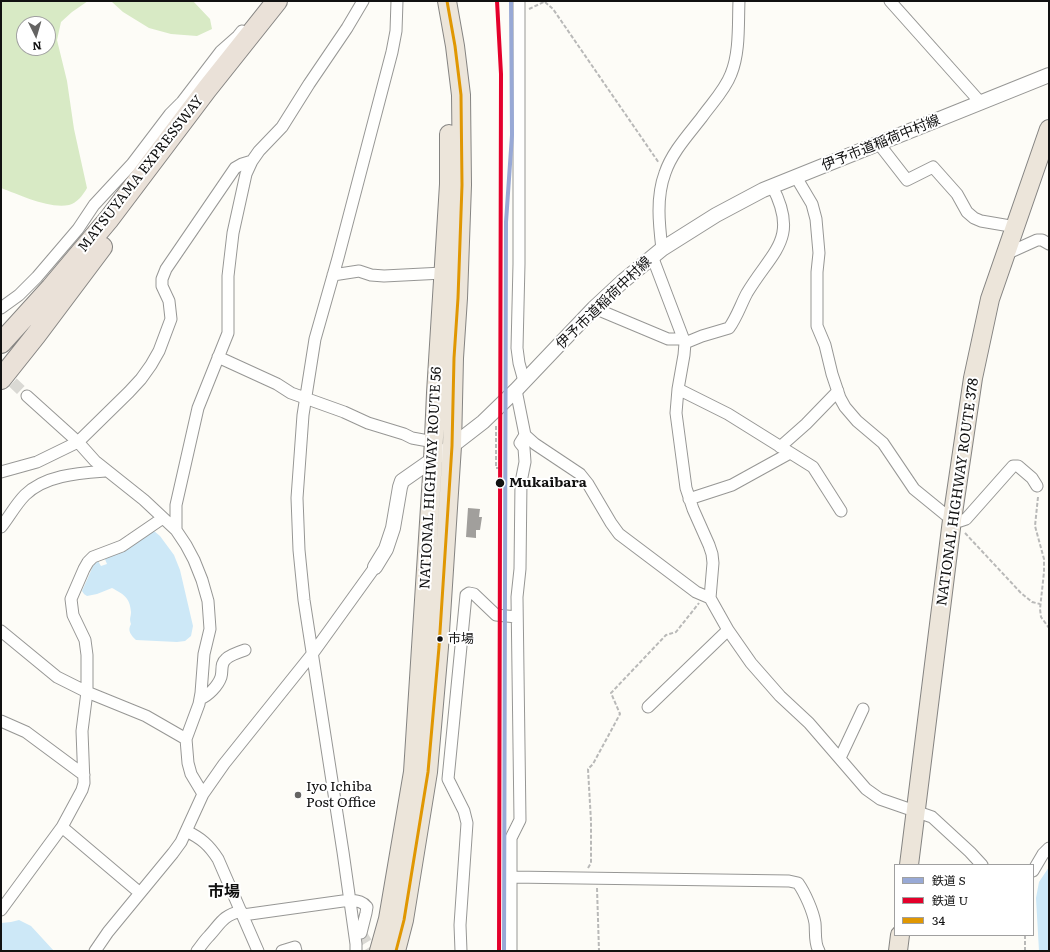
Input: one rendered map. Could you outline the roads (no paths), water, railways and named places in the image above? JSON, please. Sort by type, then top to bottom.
[{"type":"highway","name":"MATSUYAMA EXPRESSWAY","points":[[1,343],[51,288],[109,219],[207,89],[277,1]]},
{"type":"highway","name":"NATIONAL HIGHWAY ROUTE 56","points":[[379,951],[388,919],[413,772],[434,451],[449,168],[449,83],[444,1]]},
{"type":"highway","name":"NATIONAL HIGHWAY ROUTE 56","points":[[396,951],[404,920],[428,772],[439,647],[452,446],[454,358],[458,298],[462,185],[460,95],[455,46],[447,1]]},
{"type":"highway","points":[[1,379],[119,224],[207,89]]},
{"type":"highway","name":"NATIONAL HIGHWAY ROUTE 378","points":[[909,864],[952,520],[973,378],[990,299],[1049,129]]},
{"type":"highway","points":[[898,951],[900,936]]},
{"type":"street","points":[[1,308],[27,288],[78,229],[94,205],[132,164],[222,50],[238,36],[265,1]]},
{"type":"street","points":[[176,530],[176,505],[198,408],[228,333],[228,276],[233,233],[246,174],[259,150],[282,127],[308,84],[347,28],[363,1]]},
{"type":"street","points":[[356,951],[350,900],[304,600],[299,550],[297,498],[298,466],[305,398],[315,339],[392,52],[396,31],[397,1]]},
{"type":"street","points":[[511,951],[511,838],[520,820],[517,597],[520,569],[521,482],[525,462],[524,448],[520,443],[525,435],[517,348],[519,264],[519,1]]},
{"type":"street","points":[[707,597],[713,563],[712,554],[689,499],[686,488],[676,413],[678,389],[684,354],[684,341],[657,252],[660,230],[659,207],[661,186],[665,172],[682,142],[726,85],[732,73],[736,45],[739,1]]},
{"type":"street","points":[[890,1],[981,103]]},
{"type":"street","name":"伊予市道稲荷中村線","points":[[375,567],[386,548],[393,528],[402,481],[434,451],[452,446],[483,422],[520,386],[594,308],[657,252],[716,214],[772,186],[1049,75]]},
{"type":"street","points":[[879,144],[907,180],[933,167],[957,194],[967,212],[974,218],[981,221],[1016,227]]},
{"type":"street","points":[[1,472],[37,462],[78,442],[129,392],[152,365],[171,319],[169,301],[162,286],[162,279],[166,269],[235,168],[252,161]]},
{"type":"street","points":[[796,177],[812,204],[816,219],[819,253],[817,272],[817,326],[845,407],[857,421],[883,443],[914,489],[952,520],[960,521],[966,519],[1013,466],[1018,466],[1032,478],[1037,486]]},
{"type":"street","points":[[594,308],[668,339],[684,341],[729,328],[748,292],[776,250],[783,234],[783,217],[780,201],[772,186]]},
{"type":"street","points":[[1006,254],[1037,240],[1042,240],[1049,244]]},
{"type":"street","points":[[333,276],[359,271],[371,275],[384,276],[443,273]]},
{"type":"street","points":[[218,357],[277,384],[290,393],[344,412],[368,423],[404,434],[434,451]]},
{"type":"street","points":[[678,389],[728,414],[813,467],[841,511]]},
{"type":"street","points":[[780,447],[806,424],[838,390]]},
{"type":"street","points":[[27,396],[78,442],[95,462],[144,500],[176,530],[194,560],[208,601],[210,628],[204,654],[200,699],[186,739],[188,763],[191,774],[203,794]]},
{"type":"street","points":[[525,435],[535,444],[580,474],[588,484],[610,523],[619,534],[696,592],[707,597],[751,663],[780,696],[809,723],[866,789],[880,799],[932,817],[981,864]]},
{"type":"street","points":[[689,499],[732,485],[790,453]]},
{"type":"street","points":[[1,527],[25,494],[51,478],[105,470]]},
{"type":"street","points":[[1,910],[62,827],[82,790],[84,783],[82,731],[87,692],[87,655],[85,640],[73,615],[71,599],[84,569],[93,557],[122,546],[163,518]]},
{"type":"street","points":[[96,951],[108,932],[169,859],[181,842],[203,794],[224,764],[313,653],[375,567]]},
{"type":"street","points":[[461,951],[460,925],[467,823],[464,811],[448,779],[466,595],[469,593],[474,594],[496,615],[517,617]]},
{"type":"street","points":[[648,707],[728,630]]},
{"type":"street","points":[[1,631],[57,677],[87,692],[146,716],[186,739]]},
{"type":"street","points":[[200,699],[206,696],[217,684],[220,678],[222,664],[226,658],[245,650]]},
{"type":"street","points":[[840,758],[863,709]]},
{"type":"street","points":[[1,721],[26,732],[84,775]]},
{"type":"street","points":[[62,827],[140,893]]},
{"type":"street","points":[[186,831],[211,848],[242,913],[258,951]]},
{"type":"street","points":[[1034,869],[1043,854],[1049,848]]},
{"type":"street","points":[[511,877],[789,881],[798,883],[804,892],[815,922],[815,935],[817,949],[819,951]]},
{"type":"street","points":[[197,951],[216,926],[233,913],[350,900],[363,902],[367,907],[361,933]]},
{"type":"street","points":[[282,951],[295,947],[296,951]]},
{"type":"water","points":[[154,531],[160,536],[174,555],[180,570],[193,626],[191,636],[185,641],[136,640],[131,635],[131,612],[129,603],[125,597],[112,588],[87,596],[82,591],[94,564],[98,561],[101,566],[107,564],[104,557],[143,535]]},
{"type":"water","points":[[1049,867],[1049,951],[1039,951],[1036,898],[1039,882]]},
{"type":"water","points":[[19,920],[31,926],[54,951],[1,951],[1,923]]},
{"type":"tunnel","points":[[1,371],[27,396]]},
{"type":"tunnel","points":[[361,933],[372,951]]},
{"type":"rail line","name":"U","points":[[497,1],[501,74],[499,951]]},
{"type":"rail line","name":"S","points":[[504,951],[506,222],[512,135],[511,1]]},
{"type":"place","name":"Mukaibara","points":[[500,483]]},
{"type":"place","name":"市場","points":[[440,639]]},
{"type":"place","name":"Iyo Ichiba Post Office","points":[[298,795]]},
{"type":"district","name":"市場","points":[[224,892]]}]
